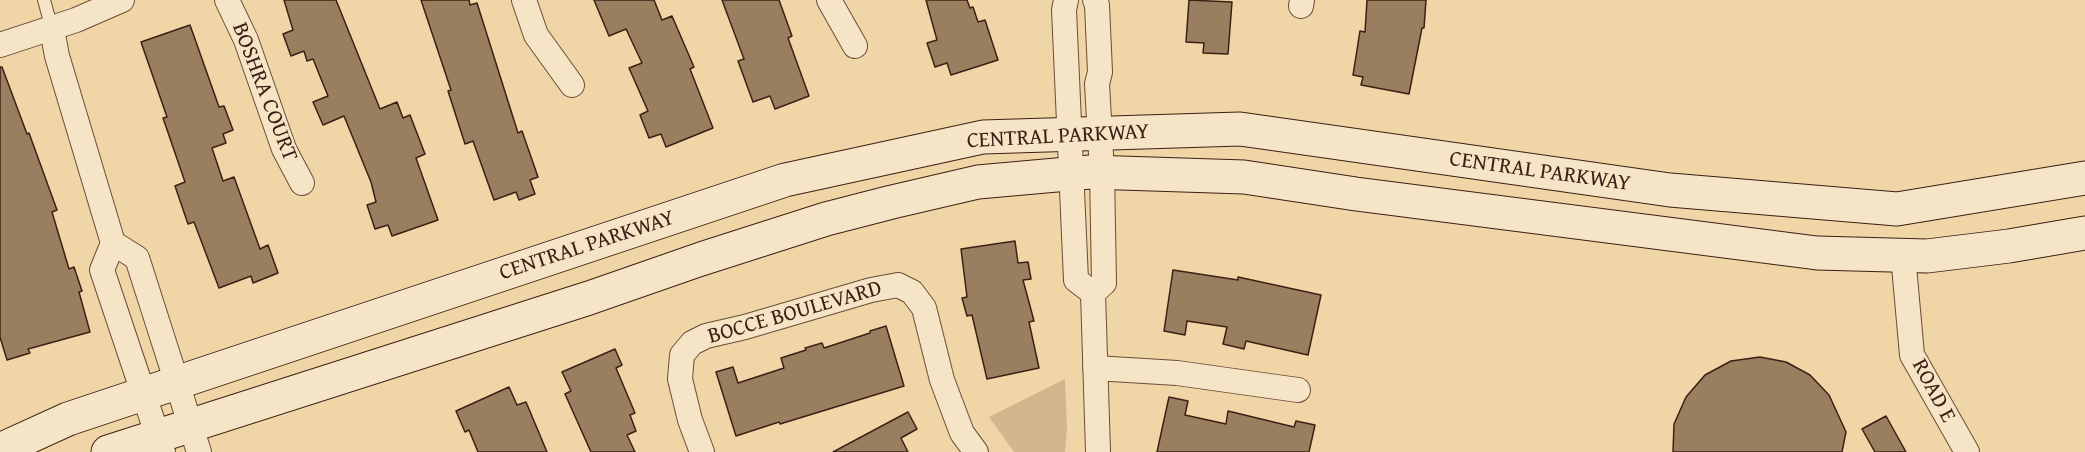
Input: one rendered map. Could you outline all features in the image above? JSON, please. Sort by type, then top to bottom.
[{"type":"main road","name":"CENTRAL PARKWAY","points":[[108,452],[194,439],[701,259],[826,219],[978,182],[1085,151],[1240,129],[1670,190],[1897,209],[2085,178]]},
{"type":"main road","name":"CENTRAL PARKWAY","points":[[0,450],[68,419],[785,180],[983,137],[1356,194],[1817,253],[1927,256],[1997,248],[2085,233]]},
{"type":"street","points":[[0,45],[52,29],[122,0]]},
{"type":"street","name":"BOSHRA COURT","points":[[227,0],[246,40],[284,149],[302,183]]},
{"type":"street","points":[[524,0],[536,35],[572,85]]},
{"type":"street","points":[[829,0],[855,46]]},
{"type":"street","points":[[1066,0],[1065,10],[1085,151]]},
{"type":"street","points":[[1095,0],[1100,72],[1085,151],[1076,280],[1093,293],[1098,452]]},
{"type":"street","points":[[52,29],[57,56],[113,243],[102,270],[160,444]]},
{"type":"street","points":[[113,243],[137,258],[194,439]]},
{"type":"street","name":"ROAD E","points":[[1903,255],[1912,356],[1967,452]]},
{"type":"street","name":"BOCCE BOULEVARD","points":[[702,452],[690,420],[680,379],[682,355],[692,343],[706,336],[745,327],[871,290],[898,285],[912,292],[924,308],[942,380],[962,433],[976,452]]},
{"type":"street","points":[[1095,368],[1177,373],[1298,390]]},
{"type":"lane","points":[[44,0],[52,29]]},
{"type":"shaded area","points":[[1065,379],[1067,428],[1065,452],[1014,452],[989,417]]},
{"type":"building","points":[[284,0],[336,0],[380,109],[397,102],[403,118],[410,115],[425,154],[416,158],[438,220],[392,236],[388,225],[375,229],[367,205],[376,202],[371,182],[344,116],[323,125],[313,102],[328,96],[313,59],[307,61],[304,51],[291,56],[283,34],[293,30]]},
{"type":"building","points":[[421,0],[469,0],[470,5],[477,3],[518,133],[522,131],[538,177],[530,180],[535,194],[519,200],[516,192],[494,200],[473,141],[465,144],[448,91],[451,90]]},
{"type":"building","points":[[594,0],[654,0],[662,20],[672,16],[694,67],[690,69],[713,128],[666,147],[661,134],[649,138],[640,115],[648,111],[629,68],[642,63],[626,29],[609,36]]},
{"type":"building","points":[[722,0],[779,0],[792,36],[788,38],[809,96],[775,109],[770,96],[753,102],[738,61],[744,59]]},
{"type":"building","points":[[926,0],[967,0],[970,8],[973,7],[978,22],[985,20],[998,60],[951,75],[947,63],[935,67],[927,43],[937,40]]},
{"type":"building","points":[[1189,0],[1232,2],[1228,54],[1203,53],[1204,43],[1186,42]]},
{"type":"building","points":[[1367,0],[1426,0],[1424,28],[1422,28],[1409,94],[1361,85],[1363,77],[1353,75],[1360,31],[1365,32]]},
{"type":"building","points":[[190,25],[219,107],[224,106],[233,130],[223,134],[226,143],[212,148],[223,181],[234,177],[260,249],[268,245],[278,273],[253,283],[251,276],[219,288],[194,222],[188,224],[175,186],[185,182],[163,118],[167,117],[141,42]]},
{"type":"building","points":[[0,67],[2,67],[27,134],[29,133],[57,210],[52,212],[69,269],[74,267],[82,291],[79,292],[90,332],[28,349],[30,353],[7,360],[0,337]]},
{"type":"building","points":[[1015,241],[1018,263],[1028,262],[1031,279],[1023,280],[1034,321],[1029,322],[1039,368],[987,379],[972,315],[967,316],[962,298],[967,297],[961,249]]},
{"type":"building","points":[[1173,270],[1238,280],[1238,277],[1321,295],[1308,355],[1246,341],[1244,349],[1223,344],[1227,327],[1187,321],[1185,335],[1164,331]]},
{"type":"building","points":[[886,326],[904,386],[736,436],[716,372],[733,367],[738,383],[784,368],[781,358],[806,350],[805,348],[822,343],[824,348]]},
{"type":"building","points":[[615,349],[622,365],[616,368],[635,413],[630,415],[636,431],[627,435],[635,452],[591,452],[565,394],[571,391],[562,372]]},
{"type":"building","points":[[1760,357],[1786,362],[1810,375],[1829,395],[1846,432],[1842,452],[1673,452],[1674,424],[1686,397],[1705,375],[1731,361]]},
{"type":"building","points":[[509,387],[517,405],[526,402],[547,452],[478,452],[469,430],[465,432],[456,411]]},
{"type":"building","points":[[1169,397],[1188,401],[1185,415],[1226,424],[1228,411],[1294,427],[1296,421],[1315,425],[1309,452],[1157,452]]},
{"type":"building","points":[[908,412],[917,429],[901,438],[908,452],[833,452]]},
{"type":"building","points":[[1886,416],[1906,452],[1875,452],[1862,429]]}]
